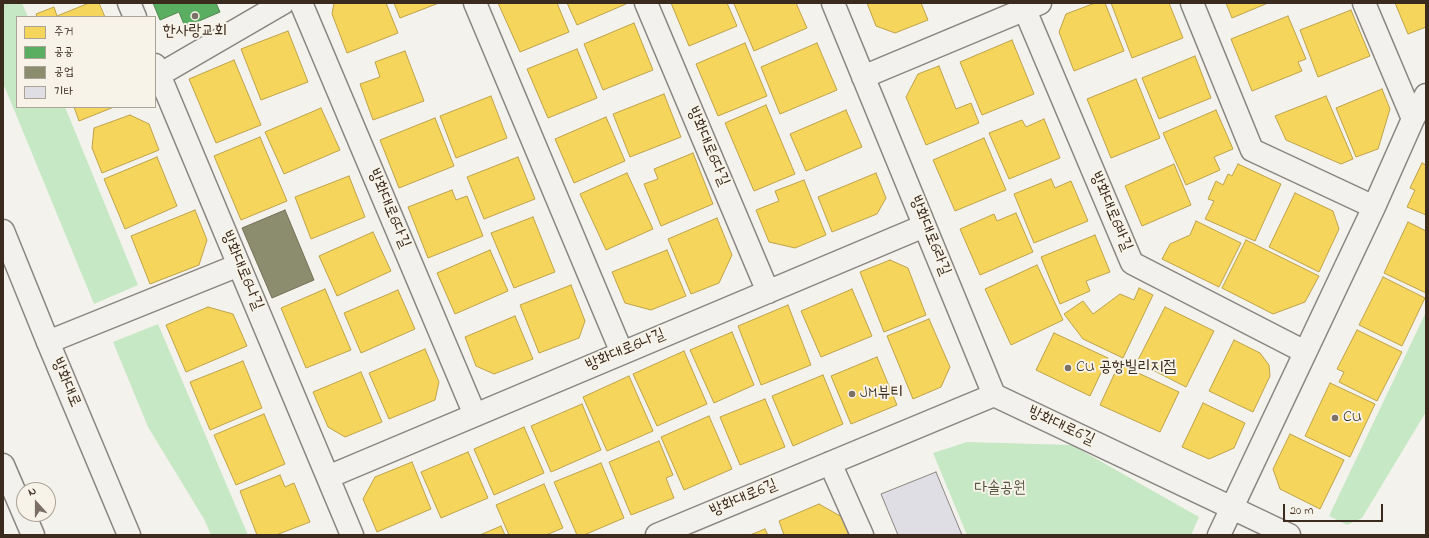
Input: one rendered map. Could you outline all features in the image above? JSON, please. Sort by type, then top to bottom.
[{"type":"street","points":[[129,3],[135,16]]},
{"type":"street","points":[[157,70],[282,3]]},
{"type":"street","name":"방화대로6다길","points":[[301,3],[475,415]]},
{"type":"street","points":[[475,3],[622,353]]},
{"type":"street","name":"방화대로6다길","points":[[646,3],[768,292]]},
{"type":"street","name":"방화대로6라길","points":[[833,3],[994,395]]},
{"type":"street","points":[[1192,3],[1252,150],[1374,207]]},
{"type":"street","points":[[1364,3],[1413,119]]},
{"type":"street","points":[[863,77],[1029,5]]},
{"type":"street","name":"방화대로6바길","points":[[1029,5],[1132,262],[1305,352]]},
{"type":"street","name":"방화대로6나길","points":[[157,70],[352,535]]},
{"type":"street","points":[[1219,535],[1374,207],[1413,119],[1426,95]]},
{"type":"street","name":"방화대로6나길","points":[[328,477],[924,226]]},
{"type":"street","name":"방화대로","points":[[3,231],[129,535]]},
{"type":"street","points":[[48,342],[239,265]]},
{"type":"street","name":"방화대로6길","points":[[657,535],[994,395],[1289,535]]},
{"type":"street","points":[[830,463],[862,535]]},
{"type":"street","points":[[3,465],[33,535]]},
{"type":"green space","points":[[3,3],[22,3],[28,16],[16,16],[16,108],[65,108],[138,285],[94,304],[3,83]]},
{"type":"green space","points":[[1426,312],[1426,412],[1362,518],[1347,525],[1329,516]]},
{"type":"green space","points":[[158,324],[248,535],[211,535],[204,519],[148,427],[113,342]]},
{"type":"green space","name":"다솔공원","points":[[967,442],[1072,445],[1199,517],[1191,535],[967,535],[933,453]]},
{"type":"building: 주거","points":[[89,3],[99,3],[105,16],[57,16]]},
{"type":"building: 주거","points":[[334,3],[386,3],[398,33],[347,53],[332,14]]},
{"type":"building: 주거","points":[[394,3],[439,3],[400,18]]},
{"type":"building: 주거","points":[[498,3],[557,3],[569,32],[520,52]]},
{"type":"building: 주거","points":[[567,3],[626,3],[626,4],[577,25]]},
{"type":"building: 주거","points":[[671,3],[727,3],[737,26],[689,46]]},
{"type":"building: 주거","points":[[796,3],[807,28],[754,51],[734,4]]},
{"type":"building: 주거","points":[[867,3],[921,3],[928,20],[895,33],[876,26]]},
{"type":"building: 주거","points":[[1095,3],[1105,3],[1124,51],[1074,71],[1059,32],[1066,14]]},
{"type":"building: 주거","points":[[1111,3],[1169,3],[1183,38],[1132,58]]},
{"type":"building: 주거","points":[[1226,3],[1268,3],[1232,18]]},
{"type":"building: 주거","points":[[1395,3],[1426,3],[1426,27],[1408,34]]},
{"type":"building: 주거","points":[[54,7],[57,16],[37,16],[36,14]]},
{"type":"building: 주거","points":[[1351,10],[1370,56],[1318,77],[1300,30]]},
{"type":"building: 주거","points":[[1288,16],[1306,59],[1298,62],[1302,71],[1252,91],[1231,39]]},
{"type":"building: 주거","points":[[634,23],[653,70],[603,90],[584,44]]},
{"type":"building: 주거","points":[[288,31],[308,82],[261,100],[241,49]]},
{"type":"building: 주거","points":[[1012,40],[1034,94],[982,115],[960,62]]},
{"type":"building: 주거","points":[[745,43],[767,96],[718,116],[696,64]]},
{"type":"building: 주거","points":[[817,43],[837,90],[780,114],[761,67]]},
{"type":"building: 주거","points":[[577,49],[597,98],[548,118],[527,69]]},
{"type":"building: 주거","points":[[405,51],[424,101],[373,120],[360,84],[380,77],[375,62]]},
{"type":"building: 주거","points":[[1195,56],[1211,98],[1159,119],[1142,78]]},
{"type":"building: 주거","points":[[234,60],[261,125],[216,143],[189,79]]},
{"type":"building: 주거","points":[[939,66],[956,109],[971,103],[979,123],[926,145],[906,97],[918,74]]},
{"type":"building: 주거","points":[[1136,79],[1160,138],[1111,158],[1087,99]]},
{"type":"building: 주거","points":[[1382,89],[1390,109],[1378,149],[1356,157],[1336,108]]},
{"type":"building: 주거","points":[[664,94],[681,137],[630,157],[613,114]]},
{"type":"building: 주거","points":[[491,96],[507,138],[456,158],[440,116]]},
{"type":"building: 주거","points":[[1326,96],[1353,159],[1341,164],[1286,140],[1275,116]]},
{"type":"building: 주거","points":[[766,105],[795,174],[754,191],[725,123]]},
{"type":"building: 주거","points":[[74,108],[112,108],[79,121]]},
{"type":"building: 주거","points":[[321,108],[340,150],[284,174],[265,132]]},
{"type":"building: 주거","points":[[846,110],[862,147],[806,171],[790,134]]},
{"type":"building: 주거","points":[[1216,110],[1233,149],[1214,157],[1220,170],[1186,185],[1163,133]]},
{"type":"building: 주거","points":[[130,115],[149,124],[159,150],[102,173],[92,148],[94,128]]},
{"type":"building: 주거","points":[[606,117],[625,161],[574,183],[555,139]]},
{"type":"building: 주거","points":[[435,118],[454,166],[399,188],[380,140]]},
{"type":"building: 주거","points":[[1044,119],[1060,158],[1009,179],[989,133],[1022,120],[1026,127]]},
{"type":"building: 주거","points":[[260,137],[287,201],[241,220],[214,156]]},
{"type":"building: 주거","points":[[984,138],[1006,190],[955,211],[933,160]]},
{"type":"building: 주거","points":[[693,153],[713,204],[661,226],[644,184],[658,179],[654,169]]},
{"type":"building: 주거","points":[[157,157],[177,206],[125,229],[104,179]]},
{"type":"building: 주거","points":[[518,157],[535,199],[484,219],[467,177]]},
{"type":"building: 주거","points":[[1422,163],[1426,165],[1426,215],[1407,207],[1415,190],[1410,188]]},
{"type":"building: 주거","points":[[1174,164],[1191,205],[1142,226],[1125,186]]},
{"type":"building: 주거","points":[[1238,164],[1281,184],[1255,241],[1205,219],[1214,201],[1208,199],[1216,181],[1223,185],[1228,174],[1232,176]]},
{"type":"building: 주거","points":[[627,173],[653,229],[606,250],[580,194]]},
{"type":"building: 주거","points":[[876,173],[886,198],[877,214],[832,232],[818,197]]},
{"type":"building: 주거","points":[[349,176],[365,217],[311,239],[295,197]]},
{"type":"building: 주거","points":[[1051,179],[1055,188],[1071,181],[1088,221],[1034,243],[1014,194]]},
{"type":"building: 주거","points":[[804,180],[826,235],[795,248],[769,242],[756,210],[779,201],[775,191]]},
{"type":"building: 주거","points":[[452,190],[456,200],[467,196],[483,236],[428,258],[408,207]]},
{"type":"building: 주거","points":[[1295,193],[1333,211],[1339,229],[1319,272],[1269,247]]},
{"type":"building: 주거","points":[[195,210],[207,240],[199,265],[150,284],[131,236]]},
{"type":"building: 주거","points":[[1016,213],[1033,252],[980,275],[960,229],[994,214],[997,221]]},
{"type":"building: 주거","points":[[533,217],[555,272],[514,288],[491,233]]},
{"type":"building: 주거","points":[[717,218],[732,255],[719,283],[691,294],[668,239]]},
{"type":"building: 주거","points":[[1196,221],[1241,243],[1219,287],[1162,259],[1170,244],[1190,235]]},
{"type":"building: 주거","points":[[1408,222],[1426,231],[1426,293],[1384,273]]},
{"type":"building: 주거","points":[[373,232],[391,271],[337,296],[319,256]]},
{"type":"building: 주거","points":[[1095,235],[1110,272],[1086,281],[1090,291],[1060,304],[1041,257]]},
{"type":"building: 주거","points":[[1246,240],[1319,276],[1305,302],[1273,314],[1222,288]]},
{"type":"building: 주거","points":[[490,250],[508,291],[455,314],[437,273]]},
{"type":"building: 주거","points":[[667,250],[686,296],[651,310],[625,303],[612,272]]},
{"type":"building: 주거","points":[[890,260],[908,268],[926,315],[884,332],[860,272]]},
{"type":"building: 주거","points":[[1037,265],[1063,320],[1011,345],[985,289]]},
{"type":"building: 주거","points":[[1383,277],[1425,298],[1402,346],[1359,325]]},
{"type":"building: 주거","points":[[571,285],[585,321],[579,338],[539,353],[520,305]]},
{"type":"building: 주거","points":[[1139,288],[1153,295],[1123,358],[1083,339],[1064,314],[1083,301],[1093,314],[1120,294],[1134,300]]},
{"type":"building: 주거","points":[[325,289],[351,350],[306,368],[281,308]]},
{"type":"building: 주거","points":[[852,289],[872,336],[821,357],[801,311]]},
{"type":"building: 주거","points":[[398,290],[415,329],[361,353],[344,313]]},
{"type":"building: 주거","points":[[788,305],[811,365],[761,385],[738,326]]},
{"type":"building: 주거","points":[[208,307],[233,314],[247,346],[186,372],[166,325]]},
{"type":"building: 주거","points":[[1165,307],[1214,331],[1186,387],[1137,362]]},
{"type":"building: 주거","points":[[515,316],[533,359],[494,374],[476,366],[465,337]]},
{"type":"building: 주거","points":[[929,319],[950,367],[941,387],[913,399],[887,336]]},
{"type":"building: 주거","points":[[1357,330],[1402,352],[1377,401],[1339,382],[1344,372],[1337,369]]},
{"type":"building: 주거","points":[[732,332],[754,385],[714,403],[690,350]]},
{"type":"building: 주거","points":[[1054,333],[1108,358],[1090,396],[1036,370]]},
{"type":"building: 주거","points":[[1234,340],[1260,353],[1269,365],[1270,376],[1253,412],[1209,391]]},
{"type":"building: 주거","points":[[425,349],[439,382],[435,400],[389,419],[369,373]]},
{"type":"building: 주거","points":[[684,351],[707,404],[657,426],[633,374]]},
{"type":"building: 주거","points":[[877,357],[897,405],[851,424],[831,376]]},
{"type":"building: 주거","points":[[243,361],[262,408],[210,430],[190,382]]},
{"type":"building: 주거","points":[[1119,364],[1179,392],[1160,432],[1100,405]]},
{"type":"building: 주거","points":[[361,372],[382,422],[345,437],[328,427],[313,392]]},
{"type":"building: 주거","points":[[823,375],[843,424],[793,446],[772,396]]},
{"type":"building: 주거","points":[[629,376],[653,431],[607,451],[583,397]]},
{"type":"building: 주거","points":[[1330,383],[1375,404],[1350,457],[1305,436]]},
{"type":"building: 주거","points":[[765,399],[785,447],[740,465],[720,417]]},
{"type":"building: 주거","points":[[1203,403],[1245,423],[1234,448],[1209,459],[1182,447]]},
{"type":"building: 주거","points":[[582,404],[601,450],[551,472],[531,426]]},
{"type":"building: 주거","points":[[264,414],[285,464],[236,485],[214,435]]},
{"type":"building: 주거","points":[[709,416],[732,469],[684,490],[661,437]]},
{"type":"building: 주거","points":[[524,427],[544,473],[494,495],[474,449]]},
{"type":"building: 주거","points":[[1290,434],[1344,460],[1320,509],[1280,489],[1273,469]]},
{"type":"building: 주거","points":[[659,441],[673,475],[666,478],[674,498],[631,515],[609,462]]},
{"type":"building: 주거","points":[[468,452],[488,498],[441,518],[421,472]]},
{"type":"building: 주거","points":[[412,462],[431,509],[377,532],[363,499],[375,477]]},
{"type":"building: 주거","points":[[601,463],[624,518],[584,535],[577,535],[554,482]]},
{"type":"building: 주거","points":[[280,475],[285,487],[294,483],[310,522],[276,535],[257,535],[240,491]]},
{"type":"building: 주거","points":[[544,484],[563,528],[546,535],[509,535],[496,505]]},
{"type":"building: 주거","points":[[819,504],[842,517],[849,535],[784,535],[779,521]]},
{"type":"building: 주거","points":[[501,526],[505,535],[480,535]]},
{"type":"building: 주거","points":[[765,529],[768,535],[750,535]]},
{"type":"building: 공공","name":"한사랑교회","points":[[153,3],[216,3],[220,12],[185,27],[179,12],[160,20]]},
{"type":"building: 공업","points":[[285,210],[314,280],[272,298],[242,228]]},
{"type":"building: 기타","points":[[936,472],[962,535],[898,535],[881,494]]},
{"type":"place","name":"한사랑교회","points":[[195,16]]},
{"type":"place","name":"CU 공항빌리지점","points":[[1068,368]]},
{"type":"place","name":"JM뷰티","points":[[852,394]]},
{"type":"place","name":"CU","points":[[1335,418]]}]
